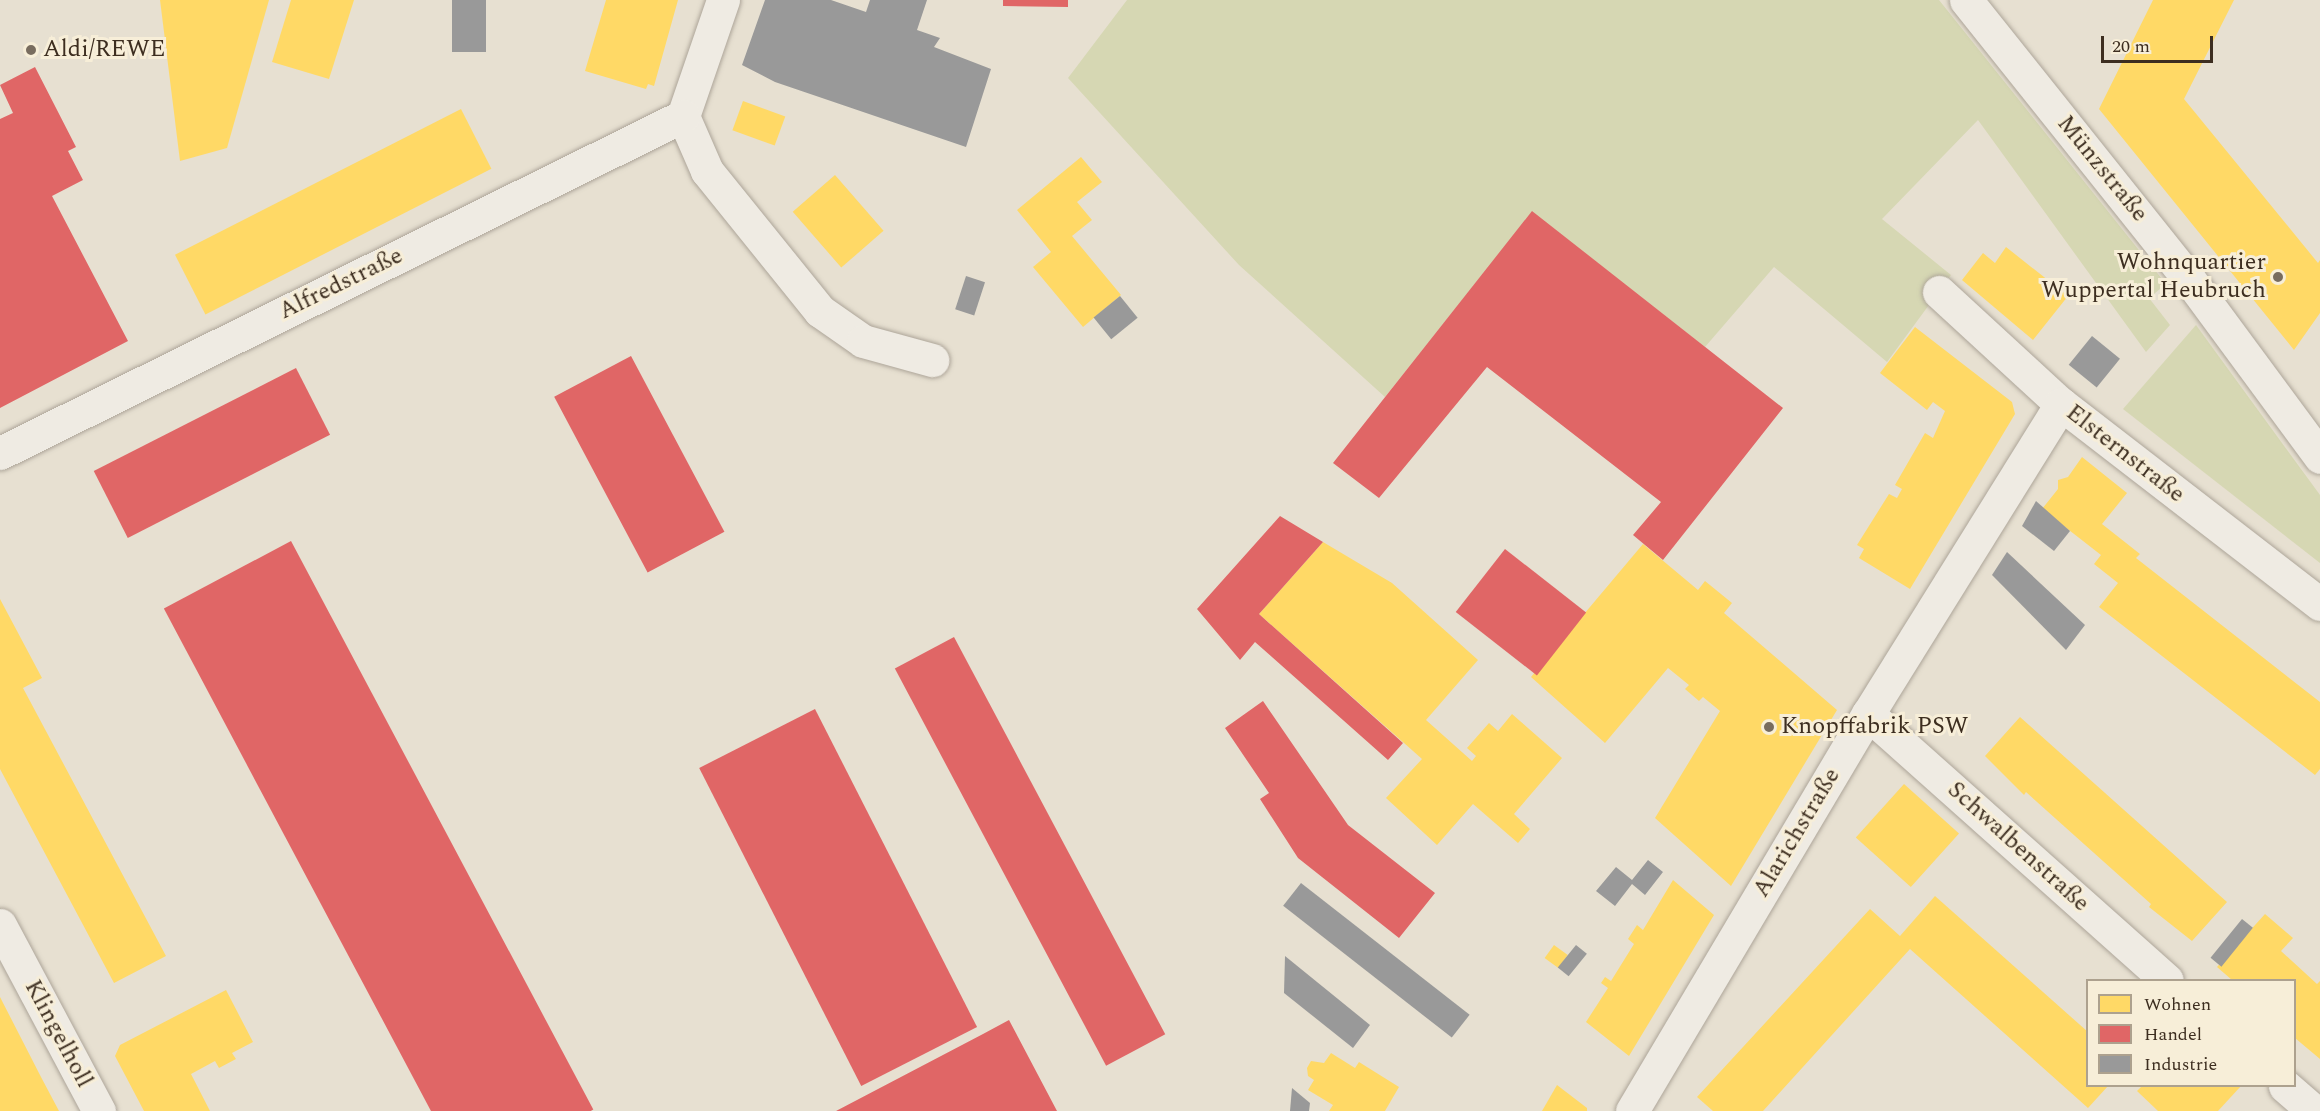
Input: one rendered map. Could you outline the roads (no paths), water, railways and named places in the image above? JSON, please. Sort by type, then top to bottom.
[{"type":"street","points":[[723,0],[683,116],[707,171],[820,311],[863,341],[932,360]]},
{"type":"street","name":"Münzstraße","points":[[1966,0],[2189,279],[2320,457]]},
{"type":"street","name":"Alfredstraße","points":[[0,453],[683,116]]},
{"type":"street","name":"Elsternstraße","points":[[1939,292],[2061,404],[2320,604]]},
{"type":"street","name":"Alarichstraße","points":[[1637,1109],[1868,714],[2061,404]]},
{"type":"street","name":"Schwalbenstraße","points":[[1868,714],[2165,979]]},
{"type":"street","name":"Klingelholl","points":[[0,925],[99,1111]]},
{"type":"street","points":[[2286,1087],[2314,1111]]},
{"type":"place","name":"Aldi/REWE","points":[[31,50]]},
{"type":"place","name":"Wohnquartier Wuppertal Heubruch","points":[[2278,277]]},
{"type":"place","name":"Knopffabrik PSW","points":[[1769,727]]}]
